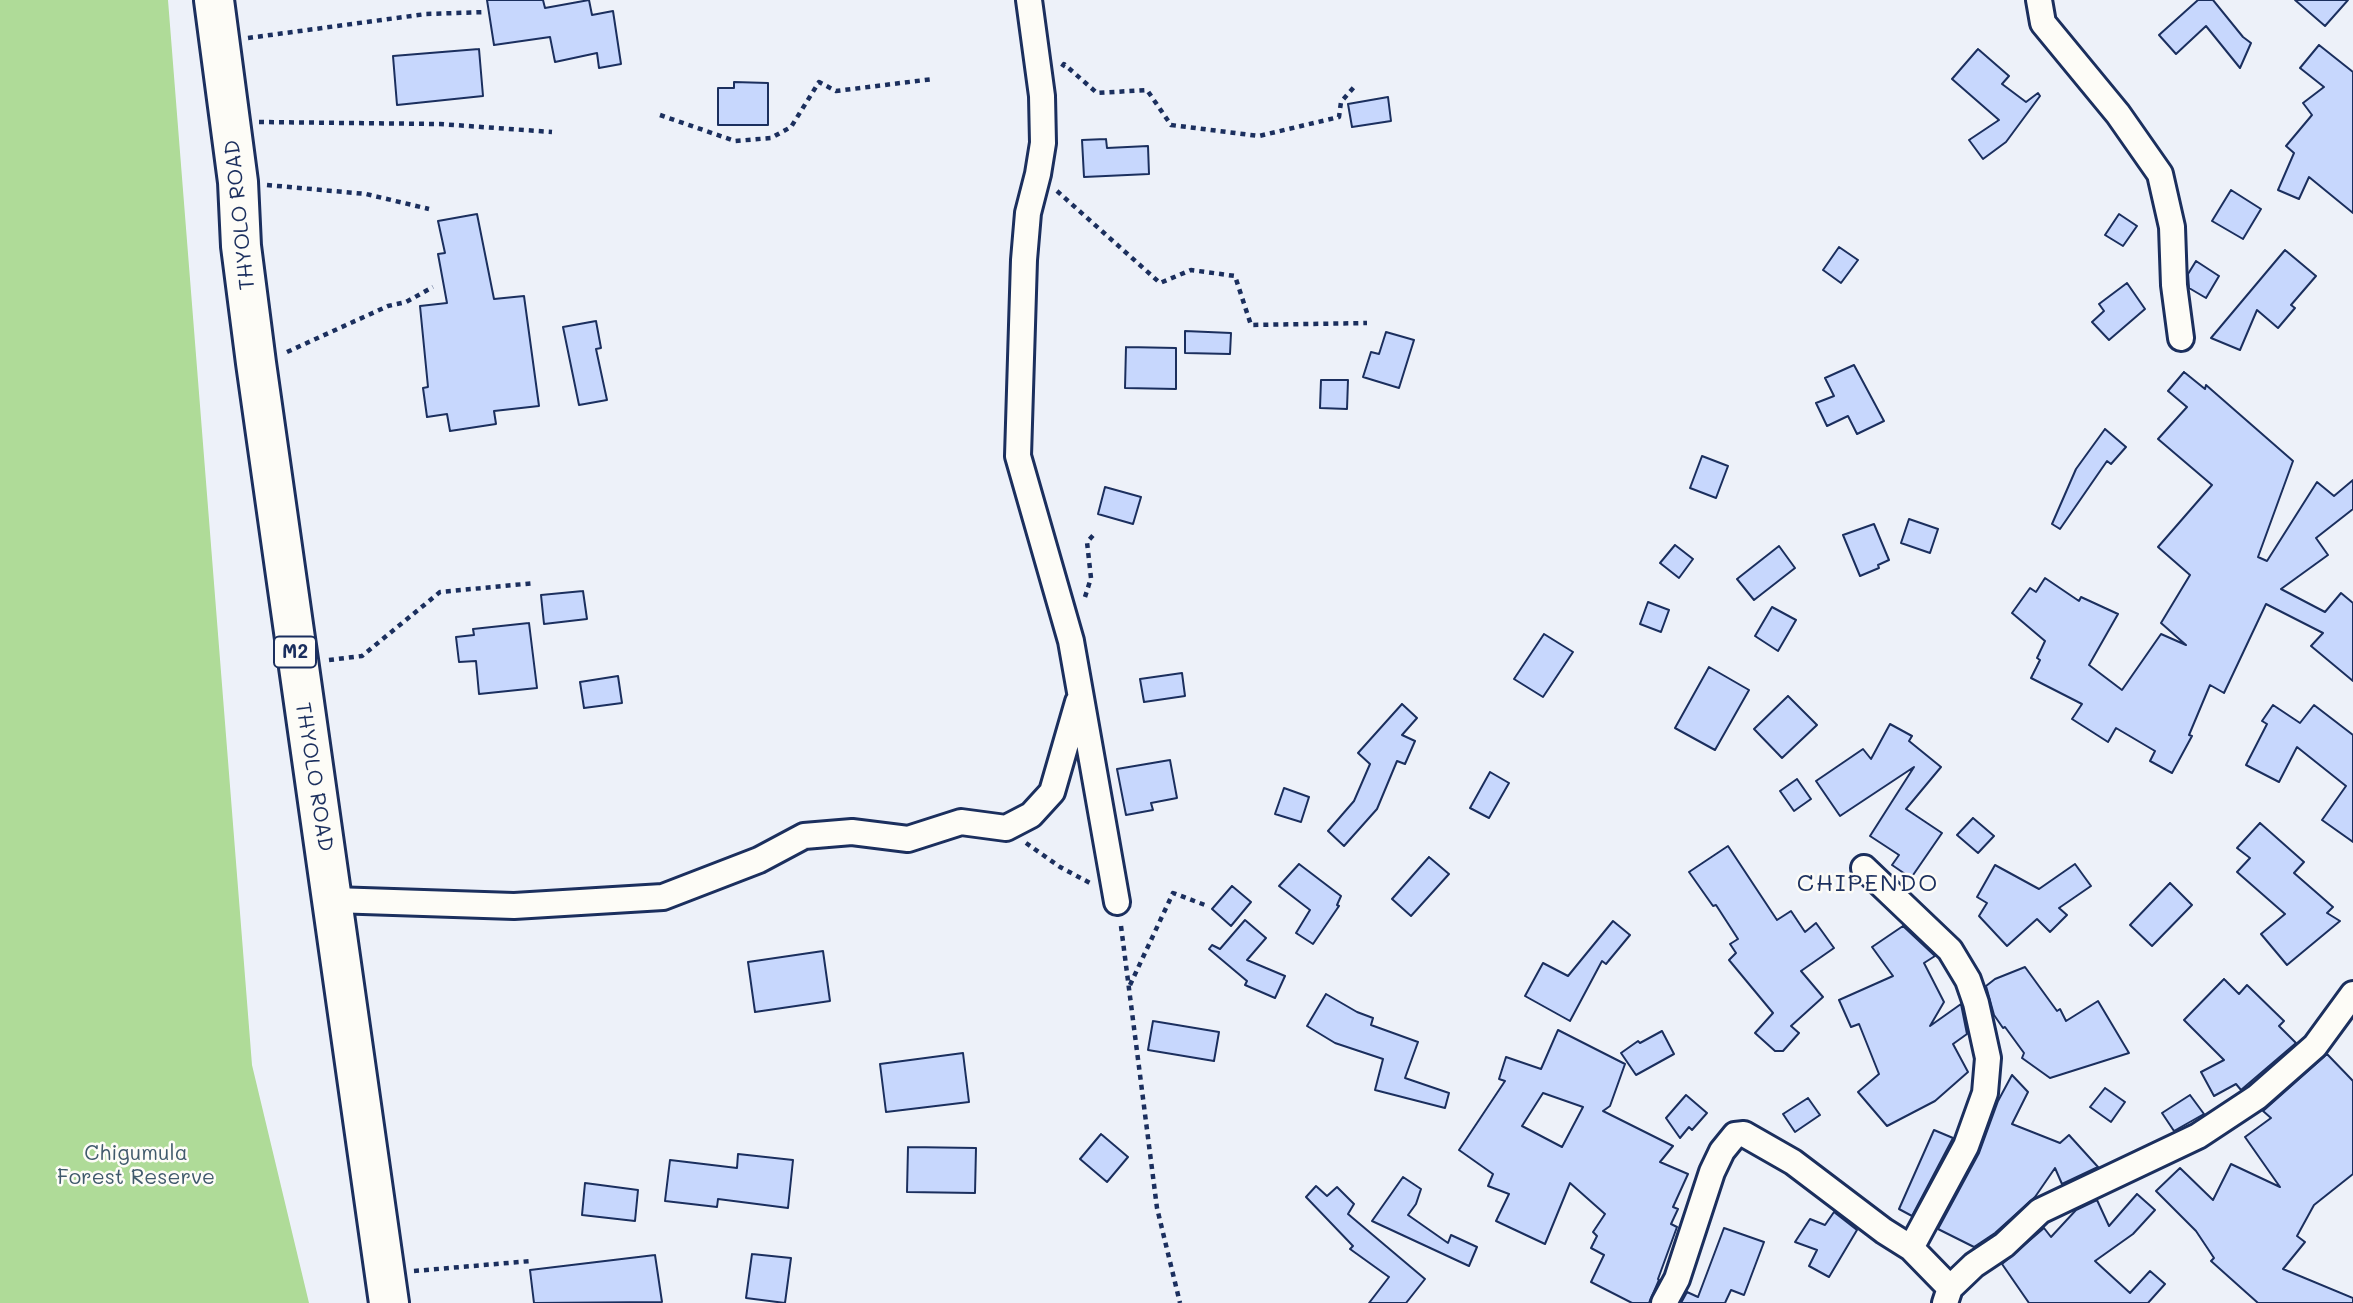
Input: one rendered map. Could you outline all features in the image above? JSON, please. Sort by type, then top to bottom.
[{"type":"highway","name":"THYOLO ROAD","points":[[214,0],[239,182],[241,246],[256,363],[387,1288]]},
{"type":"street","points":[[1029,0],[1042,96],[1043,143],[1028,213],[1024,260],[1018,456],[1071,641],[1117,902]]},
{"type":"street","points":[[2039,0],[2043,23],[2118,114],[2160,174],[2172,227],[2174,285],[2181,338]]},
{"type":"street","points":[[333,900],[514,906],[663,897],[759,860],[804,836],[852,832],[908,839],[961,822],[1006,828],[1031,815],[1052,792],[1080,697]]},
{"type":"street","points":[[1864,868],[1950,950],[1968,980],[1988,1058],[1985,1093],[1966,1146],[1911,1248]]},
{"type":"street","points":[[1664,1303],[1677,1279],[1712,1172],[1722,1151],[1735,1135],[1744,1134],[1753,1138],[1793,1162],[1884,1231],[1911,1248],[1947,1296],[1974,1265],[2004,1245],[2040,1211],[2198,1136],[2257,1097],[2315,1046],[2353,994]]},
{"type":"path","points":[[220,42],[426,14],[486,12]]},
{"type":"path","points":[[1042,96],[1064,64],[1097,93],[1147,90],[1171,125],[1259,136],[1339,117],[1341,102],[1354,87]]},
{"type":"path","points":[[660,115],[735,141],[771,138],[791,127],[819,82],[836,91],[933,79]]},
{"type":"path","points":[[230,121],[440,124],[552,132]]},
{"type":"path","points":[[1038,174],[1160,283],[1191,270],[1235,276],[1251,325],[1367,323]]},
{"type":"path","points":[[239,182],[366,194],[429,209]]},
{"type":"path","points":[[256,363],[303,346],[388,306],[406,302],[433,287]]},
{"type":"path","points":[[1071,641],[1091,578],[1087,541],[1096,533]]},
{"type":"path","points":[[297,664],[362,656],[440,592],[535,583]]},
{"type":"path","points":[[1006,828],[1060,867],[1104,891],[1117,902],[1130,985],[1157,1208],[1180,1303]]},
{"type":"path","points":[[1130,985],[1173,893],[1205,905]]},
{"type":"path","points":[[387,1288],[531,1261]]},
{"type":"green space","name":"Chigumula Forest Reserve","points":[[0,0],[168,0],[252,1065],[309,1303],[0,1303]]},
{"type":"building","points":[[487,0],[543,0],[545,8],[589,0],[592,15],[613,11],[621,64],[599,68],[597,53],[555,62],[550,37],[494,45]]},
{"type":"building","points":[[2198,0],[2213,0],[2251,43],[2240,68],[2206,26],[2176,54],[2159,35]]},
{"type":"building","points":[[2295,0],[2348,0],[2325,26]]},
{"type":"building","points":[[2319,45],[2353,72],[2353,213],[2309,177],[2299,199],[2278,190],[2294,153],[2286,146],[2312,115],[2303,103],[2324,87],[2300,68]]},
{"type":"building","points":[[479,49],[483,96],[397,105],[393,56]]},
{"type":"building","points":[[1978,49],[2009,76],[2002,84],[2026,102],[2038,93],[2040,96],[2006,142],[1983,159],[1969,140],[1999,120],[1952,79]]},
{"type":"building","points":[[734,82],[768,83],[768,125],[718,125],[718,88],[734,88]]},
{"type":"building","points":[[1388,97],[1391,121],[1352,127],[1348,104]]},
{"type":"building","points":[[1106,139],[1107,148],[1148,146],[1149,174],[1084,177],[1082,140]]},
{"type":"building","points":[[2231,190],[2261,209],[2243,239],[2212,221]]},
{"type":"building","points":[[477,214],[494,299],[524,296],[539,406],[494,411],[496,424],[450,431],[447,414],[427,417],[423,388],[428,387],[420,306],[447,303],[438,254],[445,253],[438,221]]},
{"type":"building","points":[[2119,214],[2137,226],[2123,246],[2105,235]]},
{"type":"building","points":[[1839,247],[1858,260],[1841,283],[1823,270]]},
{"type":"building","points":[[2285,250],[2316,276],[2291,305],[2295,308],[2278,328],[2257,310],[2240,350],[2211,338]]},
{"type":"building","points":[[2196,261],[2219,276],[2206,298],[2189,288],[2188,274]]},
{"type":"building","points":[[2127,283],[2145,309],[2109,340],[2092,322],[2104,311],[2099,304]]},
{"type":"building","points":[[596,321],[601,348],[596,349],[607,400],[579,405],[563,327]]},
{"type":"building","points":[[1185,331],[1231,333],[1230,354],[1185,353]]},
{"type":"building","points":[[1386,332],[1414,340],[1399,388],[1363,377],[1371,352],[1379,354]]},
{"type":"building","points":[[1126,347],[1176,348],[1176,389],[1125,388]]},
{"type":"building","points":[[1854,365],[1884,421],[1857,434],[1848,416],[1827,426],[1816,403],[1834,396],[1825,378]]},
{"type":"building","points":[[2184,372],[2205,389],[2206,385],[2293,461],[2258,557],[2267,561],[2317,482],[2334,496],[2353,480],[2353,509],[2316,538],[2328,555],[2281,589],[2325,612],[2341,593],[2353,603],[2353,681],[2311,646],[2323,633],[2266,604],[2224,693],[2210,685],[2189,735],[2192,736],[2172,773],[2150,761],[2155,751],[2116,728],[2108,742],[2072,719],[2082,704],[2031,678],[2045,641],[2012,613],[2030,588],[2036,592],[2045,578],[2079,601],[2081,597],[2118,614],[2089,665],[2122,690],[2161,634],[2186,645],[2161,623],[2190,575],[2158,547],[2212,485],[2158,439],[2187,407],[2168,391]]},
{"type":"building","points":[[1321,380],[1348,380],[1347,409],[1320,408]]},
{"type":"building","points":[[2105,429],[2126,447],[2111,464],[2107,461],[2060,529],[2052,524],[2076,469]]},
{"type":"building","points":[[1702,456],[1728,466],[1716,498],[1690,488]]},
{"type":"building","points":[[1105,487],[1141,497],[1133,524],[1098,514]]},
{"type":"building","points":[[1909,519],[1938,529],[1930,553],[1901,543]]},
{"type":"building","points":[[1874,524],[1889,560],[1878,565],[1879,568],[1860,576],[1843,535]]},
{"type":"building","points":[[1675,545],[1693,559],[1679,578],[1660,563]]},
{"type":"building","points":[[1779,546],[1795,568],[1754,600],[1737,579]]},
{"type":"building","points":[[583,591],[587,619],[544,624],[541,595]]},
{"type":"building","points":[[1648,602],[1669,610],[1661,632],[1640,624]]},
{"type":"building","points":[[1772,607],[1796,620],[1778,651],[1755,636]]},
{"type":"building","points":[[529,623],[537,688],[479,694],[476,661],[459,662],[456,637],[474,635],[473,629]]},
{"type":"building","points":[[1544,634],[1573,652],[1543,697],[1514,679]]},
{"type":"building","points":[[1709,667],[1749,690],[1715,750],[1675,728]]},
{"type":"building","points":[[1182,673],[1185,696],[1144,702],[1140,679]]},
{"type":"building","points":[[618,676],[622,703],[584,708],[580,682]]},
{"type":"building","points":[[1788,696],[1817,725],[1782,758],[1754,729]]},
{"type":"building","points":[[1402,704],[1417,718],[1402,735],[1415,741],[1405,764],[1397,761],[1377,809],[1344,846],[1328,831],[1354,801],[1370,764],[1358,753]]},
{"type":"building","points":[[2273,705],[2300,723],[2314,705],[2353,735],[2353,842],[2322,820],[2346,786],[2297,747],[2279,782],[2246,765],[2267,724],[2262,721]]},
{"type":"building","points":[[1890,724],[1912,736],[1909,741],[1941,767],[1906,809],[1942,833],[1911,878],[1892,865],[1899,855],[1870,836],[1914,767],[1840,816],[1816,781],[1863,749],[1871,759]]},
{"type":"building","points":[[1170,760],[1177,798],[1151,803],[1153,810],[1126,815],[1117,769]]},
{"type":"building","points":[[1490,772],[1509,783],[1489,818],[1470,808]]},
{"type":"building","points":[[1797,779],[1811,799],[1794,811],[1780,791]]},
{"type":"building","points":[[1284,788],[1309,797],[1301,822],[1275,814]]},
{"type":"building","points":[[1973,818],[1994,836],[1978,853],[1957,835]]},
{"type":"building","points":[[2260,823],[2304,862],[2294,873],[2333,907],[2327,913],[2340,921],[2287,965],[2261,934],[2285,914],[2237,872],[2250,858],[2237,848]]},
{"type":"building","points":[[1728,846],[1777,920],[1791,911],[1805,932],[1816,923],[1834,948],[1801,971],[1823,997],[1791,1026],[1799,1033],[1783,1051],[1775,1051],[1755,1033],[1773,1013],[1729,960],[1736,953],[1730,944],[1738,939],[1716,905],[1713,906],[1689,872]]},
{"type":"building","points":[[1429,857],[1449,874],[1411,916],[1392,899]]},
{"type":"building","points":[[1299,864],[1341,896],[1337,905],[1339,906],[1313,944],[1296,933],[1310,910],[1279,886]]},
{"type":"building","points":[[2075,864],[2091,886],[2059,908],[2067,915],[2050,932],[2037,919],[2007,946],[1979,916],[1987,903],[1977,897],[1995,865],[2039,889]]},
{"type":"building","points":[[2170,883],[2192,905],[2152,946],[2130,925]]},
{"type":"building","points":[[1232,886],[1251,902],[1231,926],[1212,909]]},
{"type":"building","points":[[1245,920],[1266,938],[1247,960],[1285,976],[1275,998],[1245,985],[1247,981],[1209,949],[1212,945],[1220,949]]},
{"type":"building","points":[[1613,921],[1630,935],[1606,964],[1602,961],[1570,1021],[1525,996],[1543,963],[1568,976]]},
{"type":"building","points":[[1903,926],[1935,956],[1924,963],[1944,1002],[1930,1026],[1961,1004],[1967,1034],[1953,1044],[1968,1072],[1935,1101],[1887,1126],[1858,1092],[1879,1074],[1859,1024],[1851,1027],[1839,1000],[1893,976],[1872,947]]},
{"type":"building","points":[[823,951],[830,1001],[755,1012],[748,962]]},
{"type":"building","points":[[2025,967],[2057,1011],[2060,1009],[2066,1021],[2098,1001],[2129,1053],[2050,1078],[2022,1058],[2024,1053],[1994,1015],[1986,986],[1995,979]]},
{"type":"building","points":[[2224,979],[2239,994],[2247,985],[2284,1021],[2279,1026],[2296,1043],[2241,1090],[2236,1084],[2214,1096],[2201,1072],[2224,1060],[2184,1020]]},
{"type":"building","points":[[1326,994],[1373,1018],[1371,1025],[1418,1042],[1405,1078],[1449,1093],[1445,1108],[1375,1090],[1383,1059],[1335,1043],[1307,1026]]},
{"type":"building","points":[[1153,1021],[1219,1032],[1214,1061],[1148,1050]]},
{"type":"building","points":[[1558,1030],[1625,1064],[1610,1106],[1603,1111],[1673,1146],[1660,1162],[1688,1174],[1673,1207],[1678,1209],[1671,1224],[1677,1227],[1649,1303],[1632,1303],[1591,1282],[1604,1255],[1591,1248],[1597,1236],[1593,1232],[1605,1214],[1570,1183],[1545,1244],[1496,1221],[1509,1194],[1488,1186],[1493,1174],[1459,1150],[1505,1081],[1499,1079],[1506,1057],[1541,1069]],"holes":[[[1543,1093],[1583,1107],[1562,1147],[1522,1126]]]},
{"type":"building","points":[[1662,1031],[1674,1054],[1636,1075],[1621,1053],[1638,1041],[1640,1043]]},
{"type":"building","points":[[963,1053],[969,1102],[886,1112],[880,1064]]},
{"type":"building","points":[[2327,1054],[2353,1081],[2353,1174],[2314,1205],[2297,1236],[2305,1242],[2283,1269],[2353,1298],[2353,1303],[2258,1303],[2211,1261],[2214,1258],[2196,1231],[2156,1191],[2180,1168],[2213,1200],[2231,1164],[2280,1187],[2245,1137],[2271,1118],[2263,1111]]},
{"type":"building","points":[[2012,1075],[2028,1092],[2012,1124],[2060,1143],[2069,1135],[2098,1167],[2062,1184],[2055,1168],[2035,1197],[1995,1233],[1974,1247],[1938,1229],[1979,1153],[1998,1101]]},
{"type":"building","points":[[2105,1088],[2125,1102],[2111,1122],[2090,1107]]},
{"type":"building","points":[[1686,1095],[1707,1113],[1692,1130],[1689,1127],[1680,1138],[1666,1118]]},
{"type":"building","points":[[2190,1095],[2204,1114],[2174,1131],[2162,1113]]},
{"type":"building","points":[[1808,1098],[1820,1115],[1795,1132],[1783,1114]]},
{"type":"building","points":[[1934,1130],[1953,1138],[1912,1216],[1899,1209]]},
{"type":"building","points":[[1101,1134],[1128,1157],[1107,1182],[1080,1159]]},
{"type":"building","points":[[908,1147],[976,1148],[975,1193],[907,1192]]},
{"type":"building","points":[[738,1154],[793,1160],[788,1208],[718,1199],[717,1207],[665,1201],[670,1160],[737,1168]]},
{"type":"building","points":[[1403,1177],[1421,1189],[1416,1204],[1408,1215],[1448,1243],[1451,1235],[1477,1247],[1469,1266],[1372,1221]]},
{"type":"building","points":[[585,1183],[638,1190],[635,1221],[582,1215]]},
{"type":"building","points":[[1316,1186],[1327,1196],[1337,1187],[1354,1204],[1348,1214],[1425,1279],[1406,1303],[1369,1303],[1389,1277],[1350,1249],[1353,1246],[1306,1197]]},
{"type":"building","points":[[2137,1194],[2155,1210],[2133,1234],[2095,1261],[2130,1293],[2150,1271],[2165,1284],[2148,1303],[2029,1303],[2002,1264],[2044,1228],[2051,1237],[2076,1210],[2097,1200],[2109,1226]]},
{"type":"building","points":[[1834,1212],[1857,1230],[1829,1277],[1809,1266],[1817,1250],[1795,1242],[1810,1219],[1825,1225]]},
{"type":"building","points":[[1724,1228],[1764,1242],[1744,1295],[1731,1290],[1725,1303],[1681,1303],[1687,1292],[1698,1297]]},
{"type":"building","points":[[752,1254],[791,1258],[785,1303],[746,1298]]},
{"type":"building","points":[[655,1255],[662,1302],[534,1303],[530,1270]]},
{"type":"district","name":"CHIPENDO","points":[[1868,884]]}]
